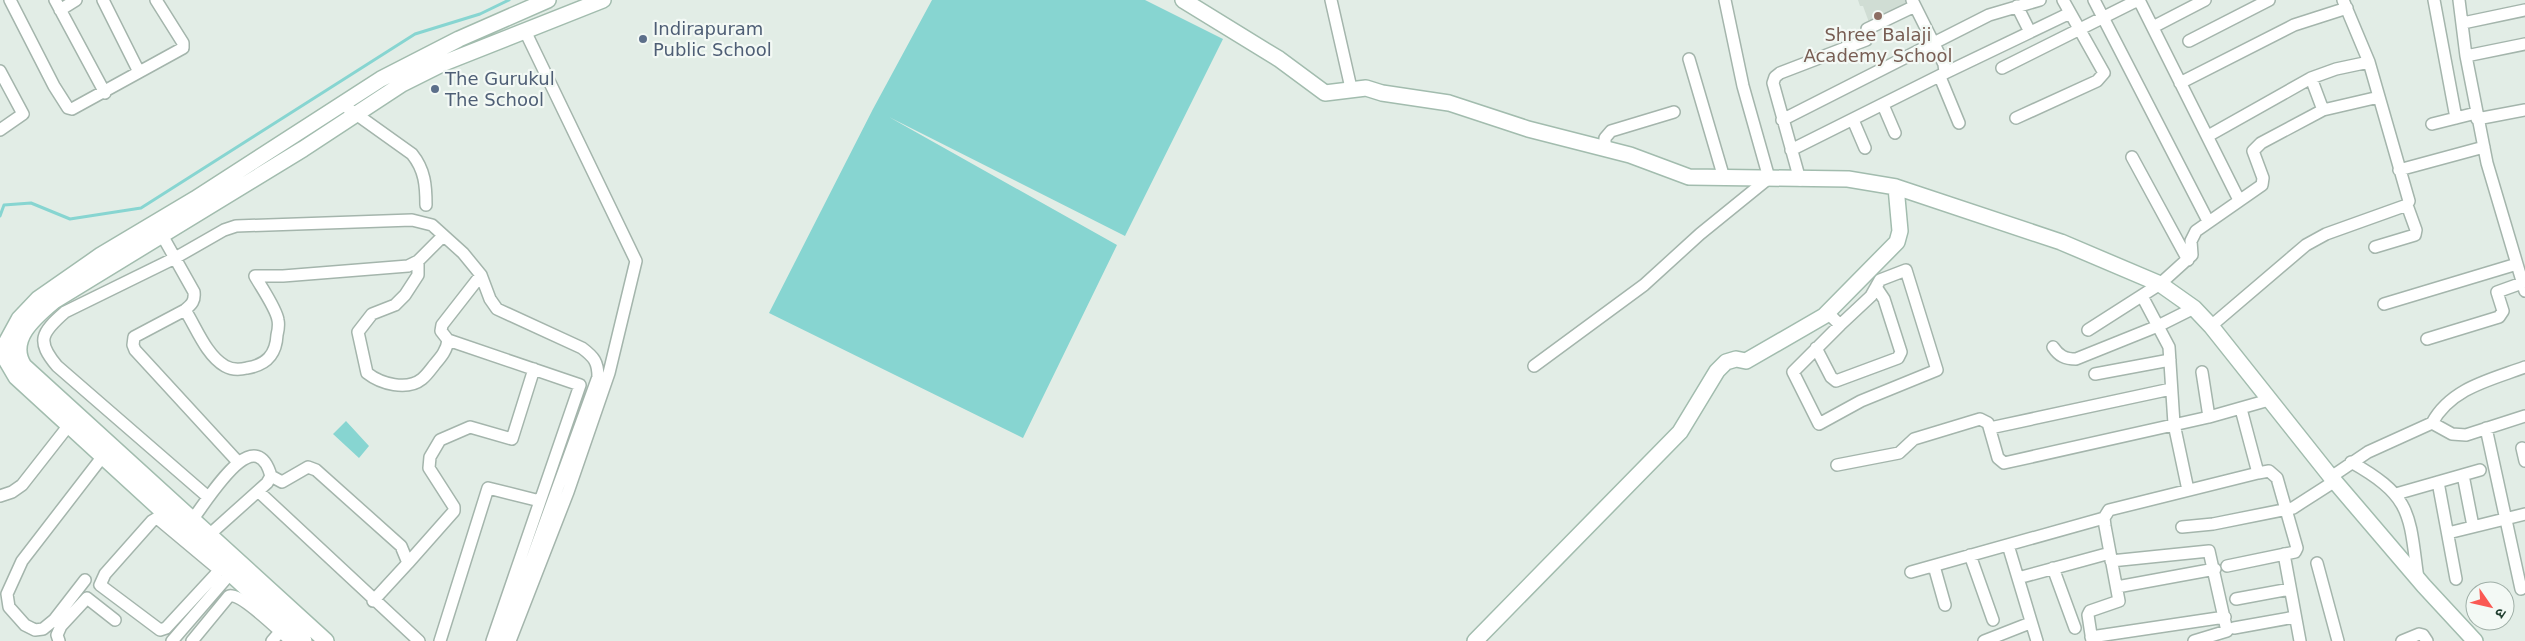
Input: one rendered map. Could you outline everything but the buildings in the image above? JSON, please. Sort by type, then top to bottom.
[{"type":"street","points":[[10,0],[54,86],[68,108],[76,108],[105,93],[183,48],[183,44],[156,0]]},
{"type":"street","points":[[76,0],[58,5],[105,93]]},
{"type":"street","points":[[103,0],[139,72]]},
{"type":"street","points":[[9,363],[32,321],[54,301],[158,228],[342,104],[407,64],[548,0]]},
{"type":"street","points":[[158,228],[355,115],[402,84],[444,63],[603,0]]},
{"type":"street","points":[[1183,0],[1280,59],[1325,93],[1351,88],[1366,88],[1382,93],[1449,103],[1528,129],[1630,154],[1689,177],[1800,180],[1848,179],[1896,187],[2061,242],[2160,284],[2194,308],[2211,326],[2333,479],[2418,579],[2475,641]]},
{"type":"street","points":[[1331,0],[1351,88]]},
{"type":"street","points":[[1725,0],[1743,86],[1769,178]]},
{"type":"street","points":[[1782,120],[1989,14],[2040,0]]},
{"type":"street","points":[[2016,118],[2102,77],[2103,69],[2064,0]]},
{"type":"street","points":[[2094,0],[2208,221]]},
{"type":"street","points":[[2002,68],[2138,0],[2239,200]]},
{"type":"street","points":[[2153,28],[2205,0]]},
{"type":"street","points":[[2189,41],[2269,0]]},
{"type":"street","points":[[2434,0],[2456,118]]},
{"type":"street","points":[[2427,339],[2500,316],[2502,311],[2497,292],[2524,288],[2484,147],[2466,56],[2463,23],[2458,0]]},
{"type":"street","points":[[1800,180],[1782,120],[1773,83],[1774,77],[1866,40],[1867,29],[1914,3],[1946,69],[1943,75],[1959,123]]},
{"type":"street","points":[[2020,4],[2030,32]]},
{"type":"street","points":[[2180,83],[2294,25],[2345,4],[2369,62],[2409,201],[2407,205],[2416,230],[2414,235],[2375,247]]},
{"type":"street","points":[[2463,23],[2525,10]]},
{"type":"street","points":[[1791,150],[2070,13]]},
{"type":"street","points":[[510,641],[568,492],[606,382],[636,261],[525,31]]},
{"type":"street","points":[[2466,56],[2525,44]]},
{"type":"street","points":[[1689,59],[1724,178]]},
{"type":"street","points":[[2208,136],[2311,78],[2336,69],[2369,62]]},
{"type":"street","points":[[0,71],[23,114],[0,130]]},
{"type":"street","points":[[2311,78],[2323,110]]},
{"type":"street","points":[[2088,330],[2160,284],[2188,260],[2193,251],[2192,236],[2208,221],[2263,182],[2254,156],[2256,147],[2323,110],[2379,98]]},
{"type":"street","points":[[342,104],[412,154],[419,163],[426,186],[426,205]]},
{"type":"street","points":[[1884,105],[1895,133]]},
{"type":"street","points":[[2432,124],[2456,118],[2525,110]]},
{"type":"street","points":[[1605,148],[1604,138],[1611,131],[1674,112]]},
{"type":"street","points":[[1852,120],[1865,148]]},
{"type":"street","points":[[2399,170],[2484,147]]},
{"type":"street","points":[[2132,157],[2188,260]]},
{"type":"street","points":[[1534,366],[1644,285],[1700,234],[1769,178]]},
{"type":"street","points":[[1475,641],[1680,432],[1717,371],[1726,362],[1736,359],[1746,361],[1775,346],[1827,312],[1897,242],[1900,231],[1896,187]]},
{"type":"street","points":[[2211,326],[2306,245],[2335,230],[2404,208],[2407,205]]},
{"type":"street","points":[[208,497],[57,366],[43,346],[43,339],[47,332],[65,312],[175,258],[224,230],[236,226],[412,220],[432,225],[463,253],[481,275],[490,299],[497,309],[582,348],[592,355],[598,364],[598,377],[502,641]]},
{"type":"street","points":[[158,228],[194,292],[192,304],[186,310],[134,337],[132,345],[238,462]]},
{"type":"street","points":[[186,310],[208,348],[225,367],[237,370],[254,367],[264,364],[272,356],[276,346],[278,320],[255,276],[398,268],[418,261],[443,236]]},
{"type":"street","points":[[418,261],[418,275],[405,295],[396,305],[372,314],[358,332],[364,367],[372,377],[388,384],[414,383],[422,379],[440,359],[447,347],[448,340]]},
{"type":"street","points":[[2384,304],[2517,264]]},
{"type":"street","points":[[1906,270],[1937,370],[1862,401],[1819,424],[1793,372],[1840,325],[1871,296],[1880,280],[1906,270]]},
{"type":"street","points":[[481,275],[442,325],[441,331],[448,340],[580,385],[492,641]]},
{"type":"street","points":[[1816,348],[1831,376],[1836,381],[1898,358],[1901,352],[1884,299],[1876,287]]},
{"type":"street","points":[[2142,296],[2169,347],[2174,424],[2188,490]]},
{"type":"street","points":[[2053,348],[2058,354],[2067,359],[2076,359],[2158,326],[2194,308]]},
{"type":"street","points":[[1827,312],[1840,325]]},
{"type":"street","points":[[2094,374],[2170,360]]},
{"type":"street","points":[[9,363],[16,377],[184,528],[218,569],[216,574],[166,628],[160,630],[100,585],[105,574],[152,521],[157,518],[162,521],[184,528],[209,536],[326,641]]},
{"type":"street","points":[[9,363],[184,528],[283,628],[291,641]]},
{"type":"street","points":[[2182,527],[2213,524],[2293,508],[2333,479],[2351,462],[2368,452],[2432,423],[2447,402],[2461,392],[2525,367]]},
{"type":"street","points":[[373,601],[454,512],[454,507],[429,468],[435,446],[445,437],[470,428],[512,439],[534,369]]},
{"type":"street","points":[[2202,372],[2208,417]]},
{"type":"street","points":[[1990,428],[2171,389]]},
{"type":"street","points":[[1837,465],[1899,454],[1914,439],[1980,419],[1988,423],[1998,458],[2004,463],[2208,417],[2269,400]]},
{"type":"street","points":[[2241,409],[2258,473]]},
{"type":"street","points":[[2432,423],[2459,436],[2525,416]]},
{"type":"street","points":[[0,496],[12,492],[22,485],[69,425]]},
{"type":"street","points":[[2486,428],[2521,589]]},
{"type":"street","points":[[2522,448],[2525,461]]},
{"type":"street","points":[[184,528],[238,462],[250,455],[257,456],[269,470],[271,476],[282,482],[308,467],[316,470],[401,546],[408,563]]},
{"type":"street","points":[[85,580],[54,620],[43,629],[35,630],[25,625],[9,607],[7,594],[22,561],[102,456]]},
{"type":"street","points":[[2351,462],[2373,475],[2396,494],[2405,509],[2410,526],[2418,579]]},
{"type":"street","points":[[2396,494],[2480,470]]},
{"type":"street","points":[[2225,617],[2091,639],[2088,615],[2090,611],[2119,601],[2104,518],[2108,510],[2269,471],[2275,474],[2297,548],[2295,552],[2227,566]]},
{"type":"street","points":[[2463,475],[2473,526]]},
{"type":"street","points":[[209,536],[221,523],[259,492],[271,476]]},
{"type":"street","points":[[2438,482],[2456,578]]},
{"type":"street","points":[[440,641],[488,488],[540,501]]},
{"type":"street","points":[[259,492],[373,601],[419,641]]},
{"type":"street","points":[[2448,533],[2525,514]]},
{"type":"street","points":[[1911,572],[2104,518]]},
{"type":"street","points":[[2008,545],[2037,641]]},
{"type":"street","points":[[2018,578],[2053,568],[2110,557],[2205,550],[2212,555],[2227,631],[2194,641]]},
{"type":"street","points":[[2284,554],[2300,641]]},
{"type":"street","points":[[1970,555],[1994,620]]},
{"type":"street","points":[[2317,563],[2338,641]]},
{"type":"street","points":[[1934,566],[1945,605]]},
{"type":"street","points":[[2053,568],[2074,628]]},
{"type":"street","points":[[2117,587],[2215,569]]},
{"type":"street","points":[[173,641],[230,574]]},
{"type":"street","points":[[2236,599],[2290,589]]},
{"type":"street","points":[[192,641],[229,596],[243,600],[304,641]]},
{"type":"street","points":[[59,641],[57,635],[61,626],[87,598],[115,620]]},
{"type":"street","points":[[2234,628],[2295,617]]},
{"type":"street","points":[[173,620],[183,629]]},
{"type":"street","points":[[1984,641],[2030,623]]},
{"type":"street","points":[[272,641],[283,628]]},
{"type":"street","points":[[2402,641],[2419,634],[2423,635],[2427,641]]},
{"type":"shaded area","name":"Shree Balaji Academy School","points":[[1858,0],[1906,0],[1909,6],[1870,25],[1863,6],[1860,6]]},
{"type":"water","points":[[932,0],[1145,0],[1223,39],[1125,236],[889,117],[1117,245],[1023,438],[769,313],[873,109]]},
{"type":"water","points":[[346,421],[369,446],[359,458],[333,434]]},
{"type":"waterway","points":[[0,216],[4,205],[31,203],[70,219],[141,208],[415,34],[480,14],[509,0]]},
{"type":"place","name":"Shree Balaji Academy School","points":[[1878,16]]},
{"type":"place","name":"Indirapuram Public School","points":[[643,39]]},
{"type":"place","name":"The Gurukul The School","points":[[435,89]]}]
